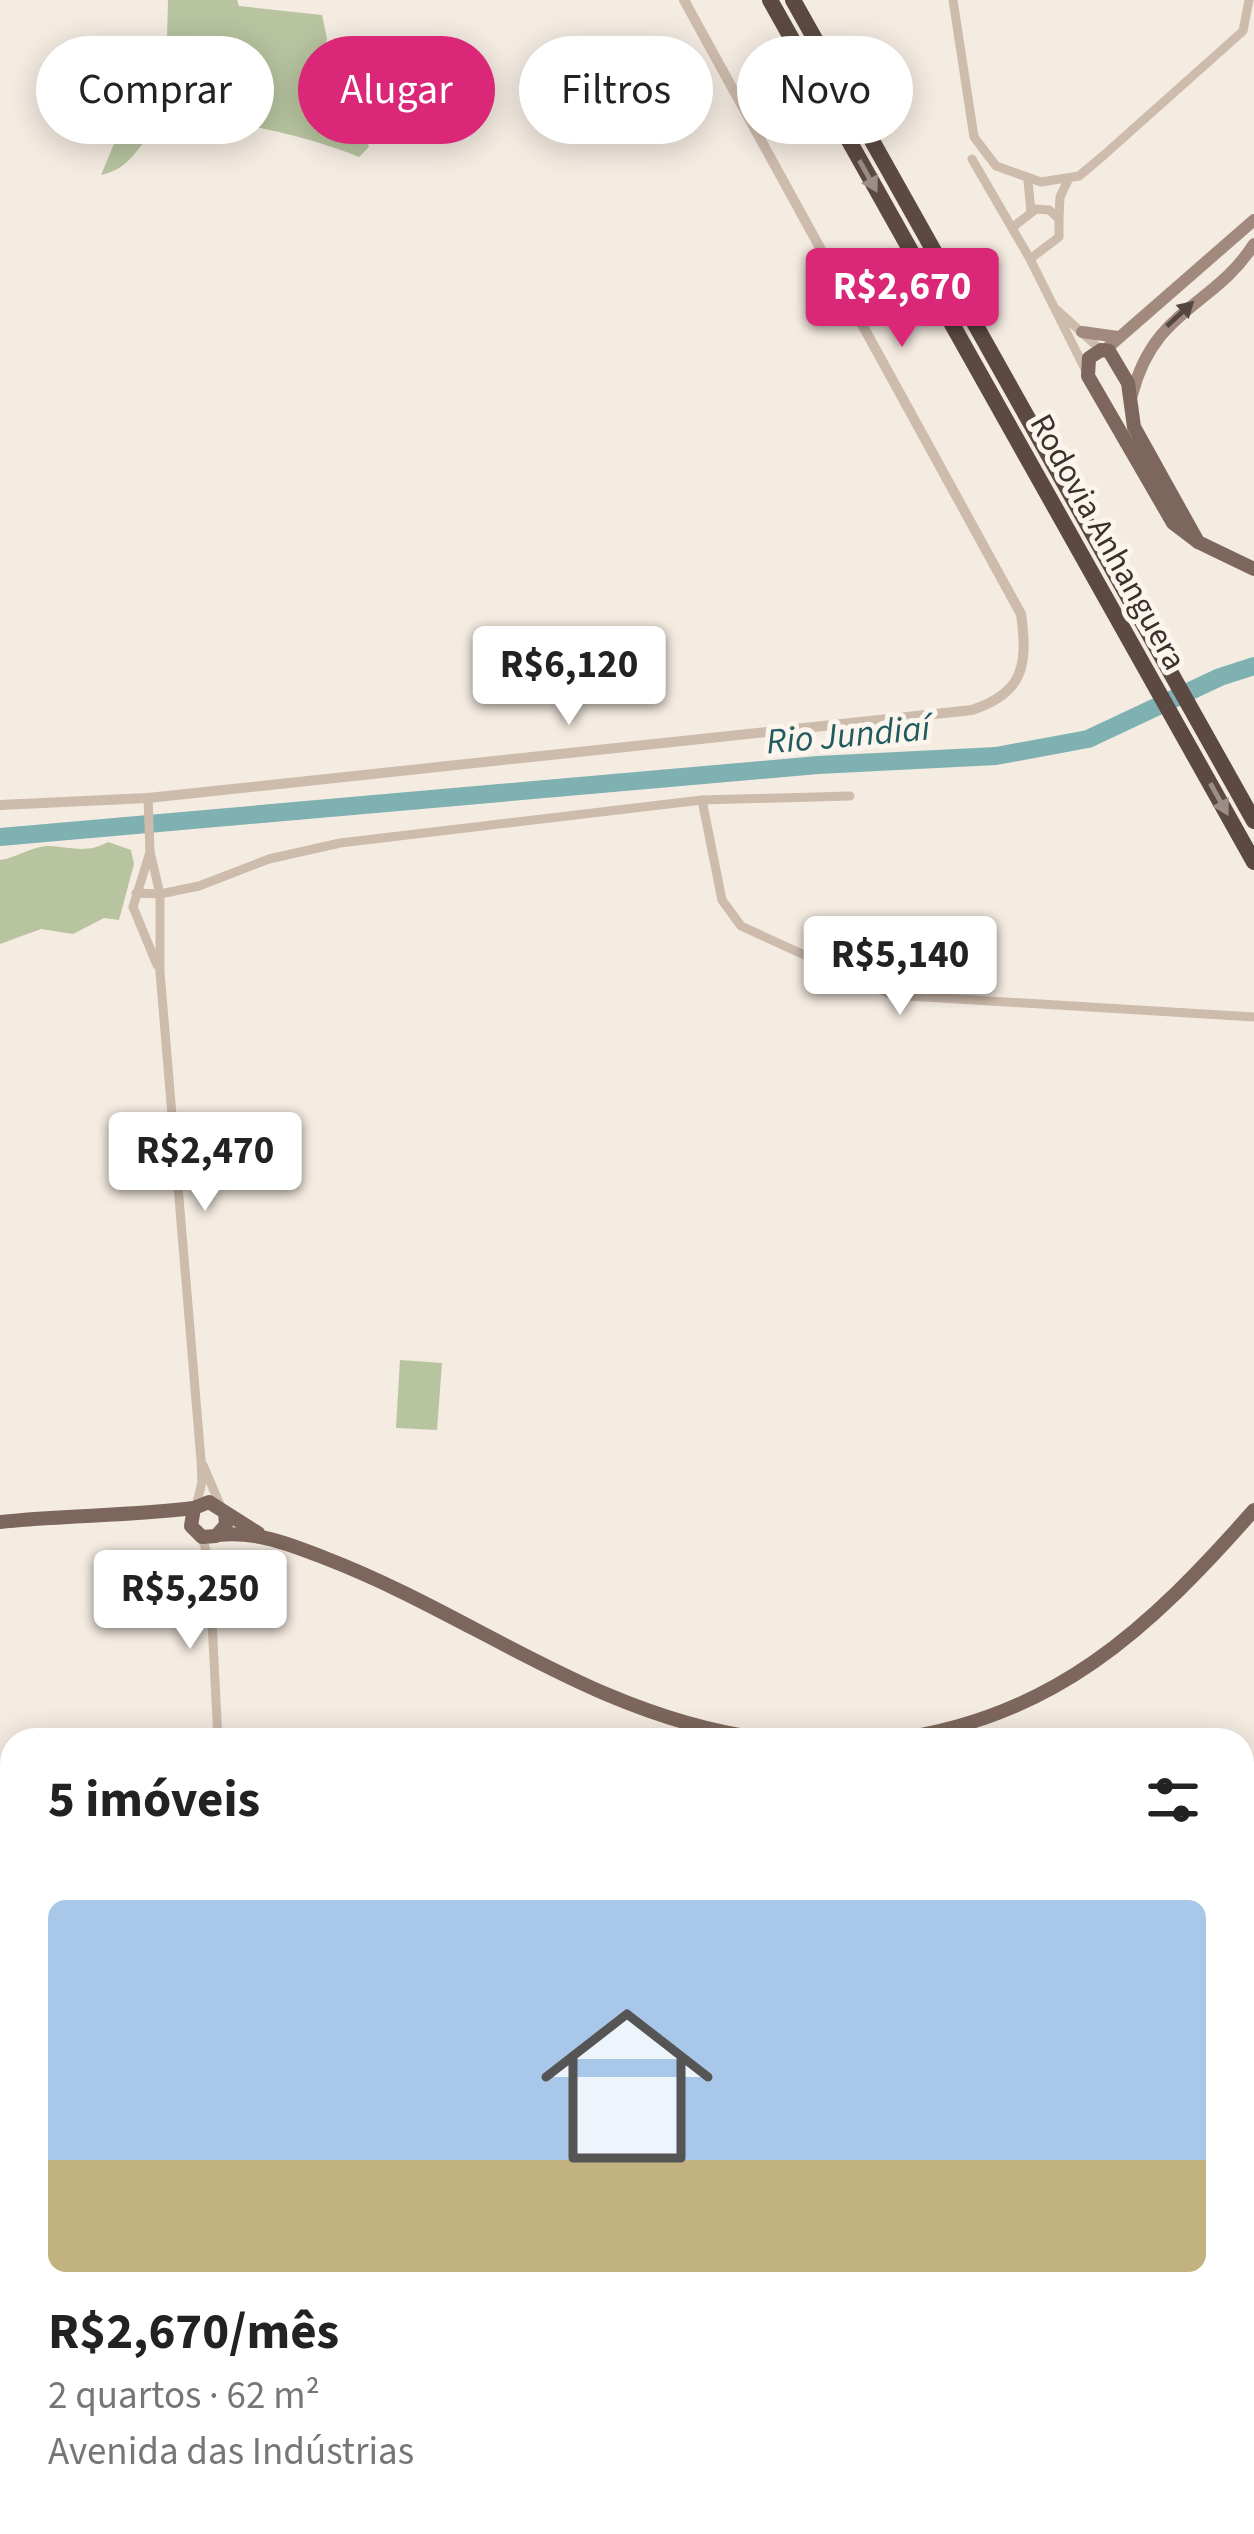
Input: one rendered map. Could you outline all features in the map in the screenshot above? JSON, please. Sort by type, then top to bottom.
[{"type":"highway","name":"Rodovia Anhanguera","points":[[770,0],[1151,658],[1203,729],[1254,821]]},
{"type":"highway","name":"Rodovia Anhanguera","points":[[793,0],[1151,658],[1184,736],[1254,862]]},
{"type":"main road","points":[[1254,220],[1089,358],[1088,376],[1198,542],[1254,569]]},
{"type":"main road","points":[[1130,402],[1151,343],[1235,269],[1254,244]]},
{"type":"main road","points":[[1221,247],[1234,253],[1235,269]]},
{"type":"main road","points":[[1082,332],[1118,337]]},
{"type":"main road","points":[[1103,350],[1121,365],[1146,464]]},
{"type":"main road","points":[[1104,404],[1130,402]]},
{"type":"main road","points":[[0,1522],[62,1515],[149,1515],[209,1502],[263,1536],[387,1581],[602,1693],[706,1728]]},
{"type":"main road","points":[[195,1507],[191,1526],[208,1536]]},
{"type":"main road","points":[[208,1536],[226,1525],[223,1509]]},
{"type":"main road","points":[[943,1728],[983,1718],[1085,1671],[1170,1604],[1254,1510]]},
{"type":"main road","points":[[149,1515],[208,1536],[263,1536]]},
{"type":"street","points":[[0,805],[148,804],[972,710],[999,701],[1022,674],[1022,614],[685,0]]},
{"type":"street","points":[[953,0],[974,137],[996,166],[1028,181],[1068,181]]},
{"type":"street","points":[[1030,260],[1059,237],[1060,197],[1068,181],[1104,155],[1243,31],[1249,0]]},
{"type":"street","points":[[971,159],[1030,260],[1088,376]]},
{"type":"street","points":[[1028,181],[1030,212]]},
{"type":"street","points":[[1012,227],[1043,208],[1059,218]]},
{"type":"street","points":[[1053,306],[1103,350]]},
{"type":"street","points":[[136,893],[160,894],[200,886],[269,859],[340,843],[702,800],[850,796]]},
{"type":"street","points":[[702,800],[722,899],[741,926],[892,995],[1251,1019]]},
{"type":"street","points":[[148,804],[150,849],[160,894],[160,972],[201,1460],[202,1483],[195,1507]]},
{"type":"street","points":[[150,849],[136,893],[136,917],[160,972]]},
{"type":"street","points":[[136,917],[160,916]]},
{"type":"street","points":[[201,1460],[223,1509]]},
{"type":"street","points":[[208,1536],[217,1728]]},
{"type":"green space","points":[[168,0],[237,0],[239,6],[322,15],[327,36],[298,36],[298,138],[274,132],[274,36],[167,36]]},
{"type":"green space","points":[[114,144],[143,144],[123,166],[101,175]]},
{"type":"green space","points":[[321,144],[368,144],[359,157]]},
{"type":"green space","points":[[108,842],[131,850],[134,864],[119,920],[104,918],[73,934],[41,929],[0,944],[0,860],[44,846],[86,849]]},
{"type":"green space","points":[[400,1360],[442,1363],[437,1430],[396,1428]]},
{"type":"waterway","name":"Rio Jundiaí","points":[[0,837],[818,765],[996,756],[1088,739],[1220,677],[1254,666]]}]
